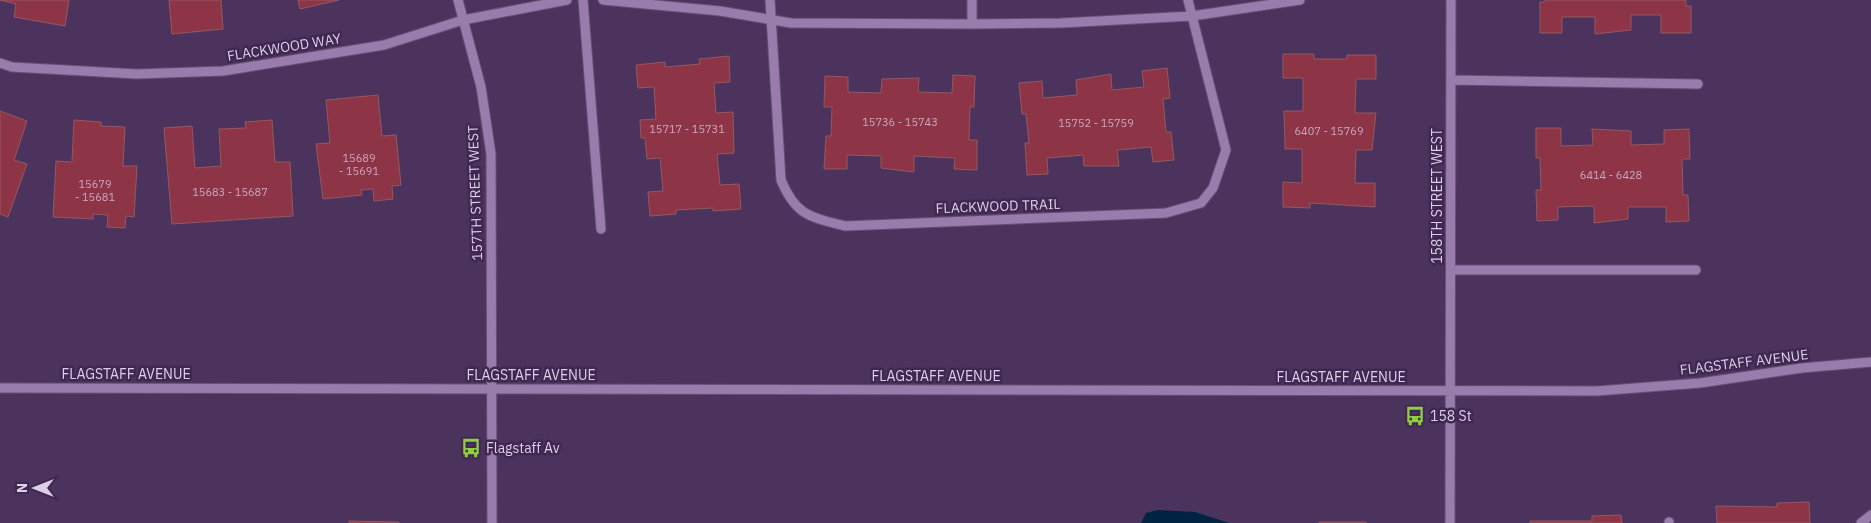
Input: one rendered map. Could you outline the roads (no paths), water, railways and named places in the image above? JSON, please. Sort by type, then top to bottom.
[{"type":"street","name":"157TH STREET WEST","points":[[458,0],[481,87],[491,154],[492,523]]},
{"type":"street","name":"FLACKWOOD WAY","points":[[0,63],[12,67],[137,74],[223,70],[384,45],[463,20],[567,0]]},
{"type":"street","points":[[583,0],[600,229]]},
{"type":"street","points":[[603,0],[720,11],[791,23],[972,24],[1061,23],[1192,16],[1300,0]]},
{"type":"street","name":"FLACKWOOD TRAIL","points":[[770,0],[781,180],[790,201],[812,218],[845,226],[1166,213],[1201,203],[1213,188],[1226,150],[1188,0]]},
{"type":"street","points":[[972,0],[972,24]]},
{"type":"street","name":"158TH STREET WEST","points":[[1450,523],[1451,0]]},
{"type":"street","points":[[1451,80],[1698,84]]},
{"type":"street","points":[[1451,270],[1696,270]]},
{"type":"street","name":"FLAGSTAFF AVENUE","points":[[0,388],[1597,391],[1648,388],[1802,368],[1871,362]]},
{"type":"street","points":[[1861,523],[1871,515]]},
{"type":"water","points":[[1158,510],[1195,512],[1229,523],[1141,523],[1146,513]]},
{"type":"place","name":"158 St","points":[[1415,416]]},
{"type":"place","name":"Flagstaff Av","points":[[471,448]]}]
